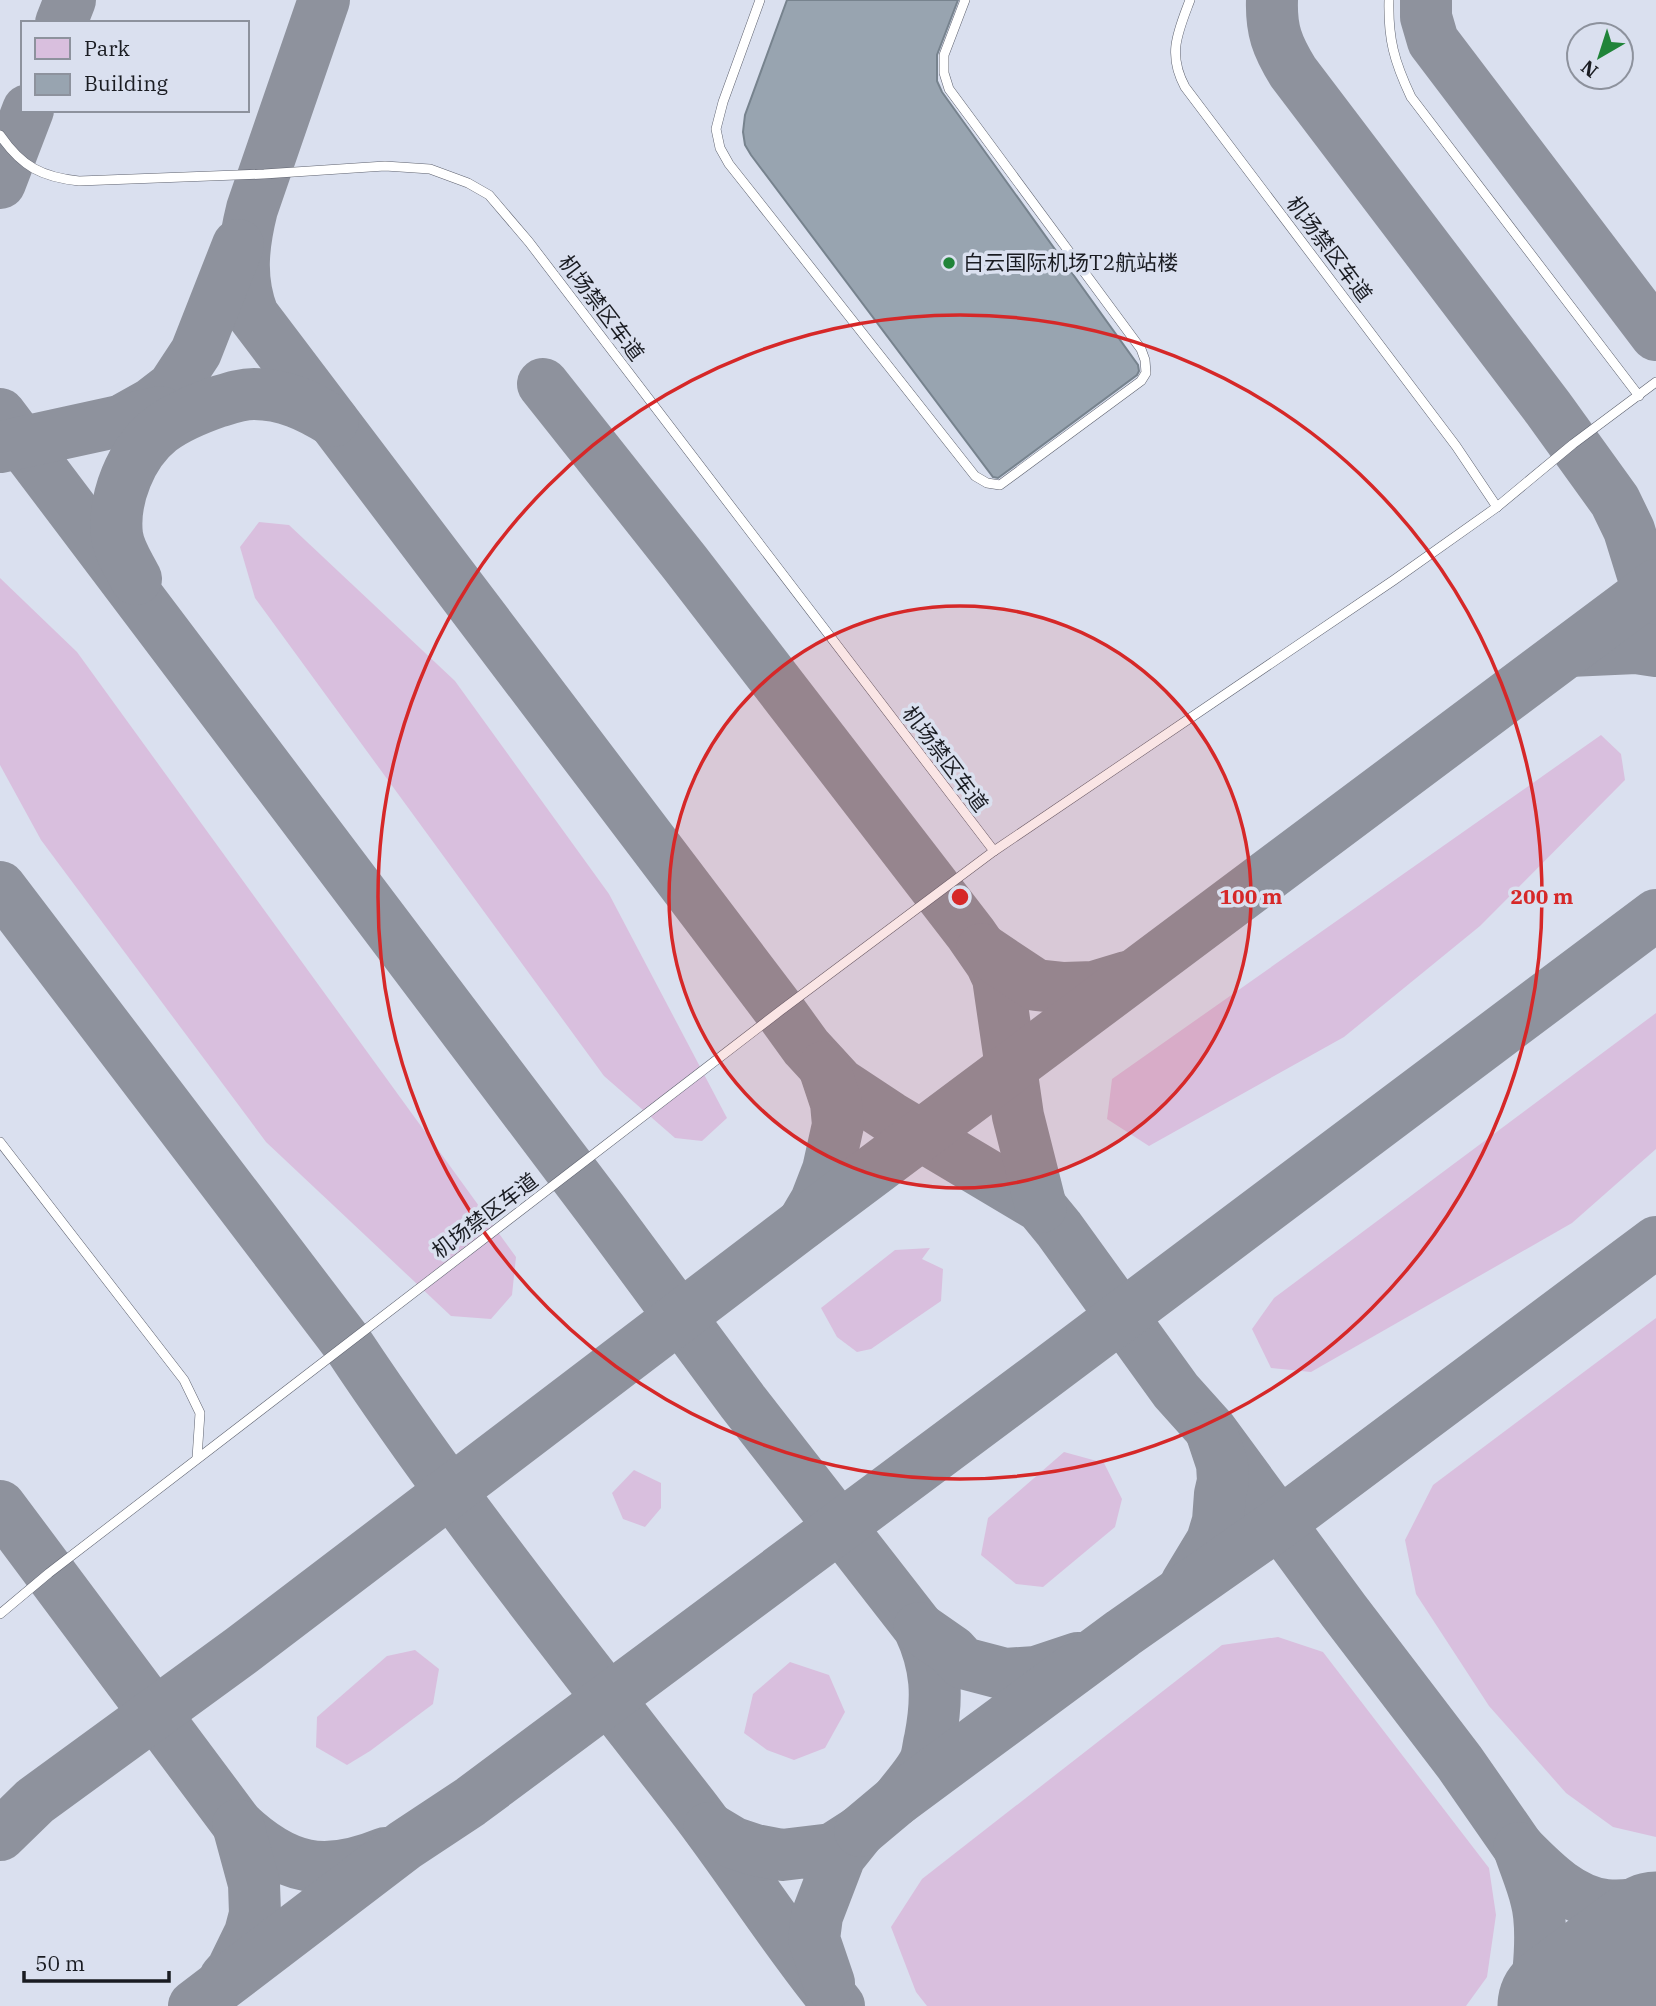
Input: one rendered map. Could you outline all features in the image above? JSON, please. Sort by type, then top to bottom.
[{"type":"lane","points":[[760,0],[723,102],[716,130],[720,148],[748,188],[975,476],[987,483],[1000,485],[1141,381],[1146,373],[1141,349],[949,89],[944,73],[944,55],[965,0]]},
{"type":"lane","name":"机场禁区车道","points":[[1190,0],[1178,32],[1175,55],[1178,75],[1185,87],[1456,446],[1497,507]]},
{"type":"lane","points":[[1390,0],[1391,45],[1397,68],[1411,97],[1639,396]]},
{"type":"lane","name":"机场禁区车道","points":[[0,135],[12,152],[53,178],[79,181],[385,166],[430,169],[468,183],[489,195],[529,242],[994,851]]},
{"type":"lane","name":"机场禁区车道","points":[[0,1614],[197,1458],[780,1011],[994,851],[1394,580],[1497,507],[1573,444],[1656,382]]},
{"type":"lane","points":[[0,1142],[184,1380],[200,1413],[197,1458]]},
{"type":"green space","points":[[259,522],[289,525],[455,681],[609,894],[727,1118],[702,1141],[675,1138],[604,1076],[255,598],[240,547]]},
{"type":"green space","points":[[0,578],[77,652],[516,1257],[512,1295],[491,1319],[451,1316],[266,1142],[41,840],[0,765]]},
{"type":"green space","points":[[1601,735],[1621,754],[1625,780],[1480,926],[1344,1037],[1149,1146],[1107,1119],[1112,1079]]},
{"type":"green space","points":[[1656,1013],[1656,1149],[1572,1223],[1311,1372],[1271,1368],[1252,1329],[1274,1298]]},
{"type":"green space","points":[[930,1248],[922,1259],[943,1269],[941,1301],[871,1349],[857,1352],[837,1337],[821,1308],[895,1250]]},
{"type":"green space","points":[[1656,1318],[1656,1837],[1613,1827],[1566,1793],[1489,1706],[1416,1594],[1405,1540],[1433,1485]]},
{"type":"green space","points":[[1064,1452],[1104,1463],[1122,1499],[1115,1527],[1043,1587],[1016,1584],[981,1555],[988,1518]]},
{"type":"green space","points":[[634,1470],[661,1483],[661,1508],[645,1527],[623,1519],[612,1493]]},
{"type":"green space","points":[[1278,1637],[1323,1652],[1489,1868],[1496,1915],[1487,1977],[1466,2006],[927,2006],[916,1992],[891,1927],[922,1879],[1222,1645]]},
{"type":"green space","points":[[415,1650],[439,1669],[433,1704],[347,1765],[316,1747],[317,1717],[387,1656]]},
{"type":"green space","points":[[790,1662],[829,1675],[845,1712],[825,1748],[794,1760],[767,1750],[744,1733],[753,1694]]},
{"type":"building","name":"白云国际机场T2航站楼","points":[[787,0],[958,0],[937,55],[937,81],[942,92],[1138,365],[1137,375],[998,478],[993,477],[745,145],[745,115]]},
{"type":"taxiway","points":[[62,21],[70,0]]},
{"type":"taxiway","points":[[324,0],[249,222],[244,275],[253,315],[806,1047],[840,1084],[1041,1207],[1176,1391],[1211,1430],[1460,1763],[1519,1848]]},
{"type":"taxiway","points":[[1272,0],[1276,38],[1293,72],[1548,408],[1615,501],[1629,530],[1642,572],[1656,603]]},
{"type":"taxiway","points":[[1426,0],[1426,17],[1433,41],[1656,335]]},
{"type":"taxiway","points":[[0,183],[27,112]]},
{"type":"taxiway","points":[[126,418],[173,387],[196,352],[238,245]]},
{"type":"taxiway","points":[[543,384],[685,563],[991,963],[998,978],[1018,1116],[1041,1207]]},
{"type":"taxiway","points":[[136,579],[118,541],[118,506],[126,477],[140,451],[160,430],[180,417],[202,408],[249,394],[286,399],[333,421]]},
{"type":"taxiway","points":[[0,447],[161,412]]},
{"type":"taxiway","points":[[0,414],[743,1402],[919,1628],[929,1656],[934,1682],[933,1724],[925,1761],[897,1800]]},
{"type":"taxiway","points":[[0,1835],[35,1801],[242,1650],[802,1224],[1656,585]]},
{"type":"taxiway","points":[[1569,651],[1636,648],[1656,651]]},
{"type":"taxiway","points":[[0,887],[347,1343],[472,1520],[692,1806],[839,2006]]},
{"type":"taxiway","points":[[194,2006],[405,1845],[470,1802],[1656,915]]},
{"type":"taxiway","points":[[982,949],[1036,985],[1094,987],[1127,977]]},
{"type":"taxiway","points":[[803,1223],[816,1201],[828,1170],[838,1125],[836,1103],[824,1067]]},
{"type":"taxiway","points":[[860,1831],[897,1800],[1123,1633],[1280,1523],[1656,1242]]},
{"type":"taxiway","points":[[1186,1584],[1212,1541],[1218,1521],[1223,1481],[1222,1464],[1212,1434]]},
{"type":"taxiway","points":[[0,1506],[238,1825],[273,1852],[307,1865],[343,1866],[385,1853]]},
{"type":"taxiway","points":[[919,1628],[952,1651],[963,1663],[1005,1674],[1036,1672],[1078,1658]]},
{"type":"taxiway","points":[[225,1978],[232,1970],[250,1933],[255,1914],[254,1884],[238,1825]]},
{"type":"taxiway","points":[[709,1828],[734,1843],[782,1855],[832,1849],[860,1831],[840,1856],[817,1916],[814,1939],[829,1983]]},
{"type":"taxiway","points":[[1530,2006],[1539,1968],[1540,1923],[1534,1893],[1519,1848],[1558,1884],[1580,1898],[1612,1906],[1656,1902]]},
{"type":"runway","points":[[1563,2006],[1656,1937]]},
{"type":"place","name":"白云国际机场T2航站楼","points":[[949,263]]}]
